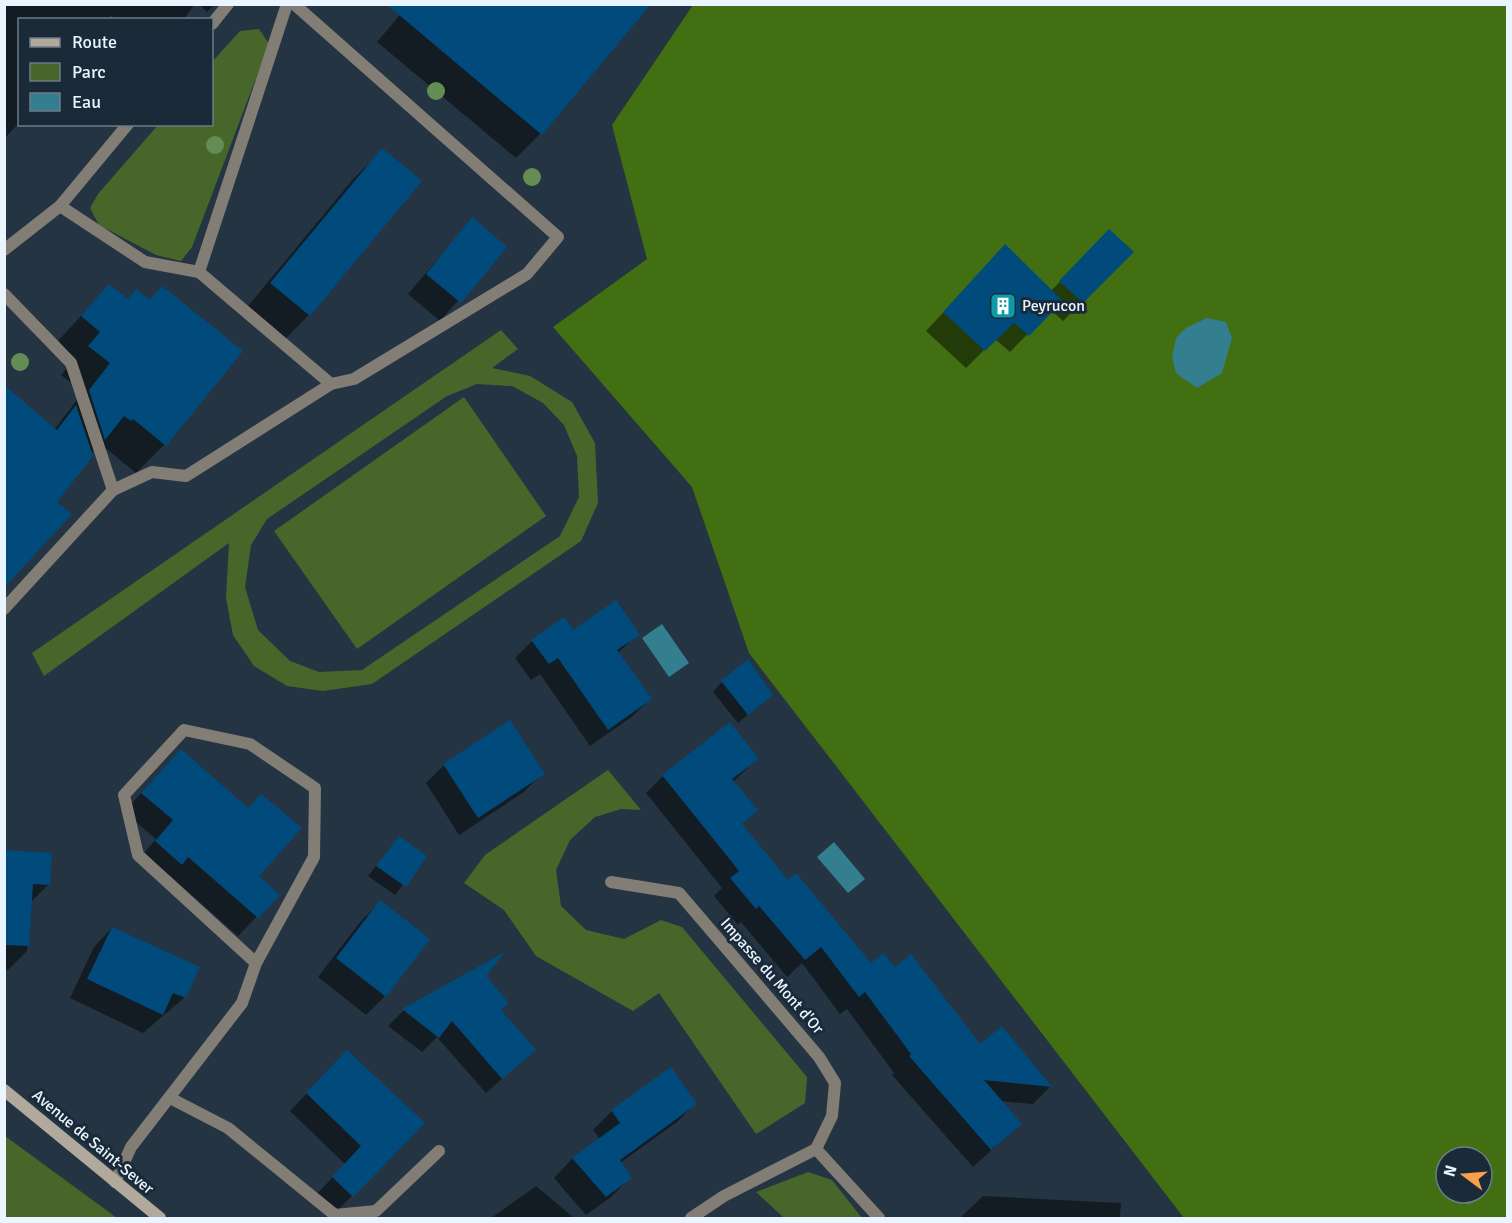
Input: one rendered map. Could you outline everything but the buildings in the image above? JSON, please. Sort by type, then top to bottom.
[{"type":"main road","name":"Avenue de Saint-Sever","points":[[4,1090],[160,1218]]},
{"type":"street","points":[[213,23],[228,4]]},
{"type":"street","points":[[199,272],[287,4]]},
{"type":"street","points":[[4,609],[113,490],[152,472],[186,476],[331,384],[354,379],[527,274],[558,237],[294,4]]},
{"type":"street","points":[[4,250],[60,206],[126,126]]},
{"type":"street","points":[[60,206],[145,262],[199,272],[331,384]]},
{"type":"street","points":[[4,294],[71,363],[113,490]]},
{"type":"street","points":[[115,1182],[126,1155],[242,1004],[256,963],[314,857],[315,788],[249,744],[184,730],[124,795],[138,855],[256,963]]},
{"type":"street","name":"Impasse du Mont d'Or","points":[[611,882],[679,893],[819,1056],[835,1083],[832,1116],[816,1149]]},
{"type":"street","points":[[170,1098],[228,1128],[335,1215],[376,1211],[439,1151]]},
{"type":"street","points":[[690,1218],[724,1196],[816,1149],[879,1218]]},
{"type":"green space","points":[[693,5],[1507,5],[1507,1218],[1184,1218],[749,653],[692,487],[553,327],[647,259],[612,125]]},
{"type":"green space","points":[[259,29],[269,44],[192,247],[181,261],[156,255],[99,225],[90,208],[98,194],[157,126],[213,126],[213,61],[240,31]]},
{"type":"green space","points":[[501,330],[518,349],[492,368],[530,376],[572,402],[595,443],[598,503],[581,541],[372,684],[323,691],[287,686],[254,666],[233,635],[226,598],[229,543],[44,676],[32,653]],"holes":[[[477,384],[512,386],[543,403],[564,425],[577,456],[579,497],[560,536],[362,670],[319,672],[290,661],[258,630],[245,587],[251,545],[267,519],[447,396]]]},
{"type":"green space","points":[[464,397],[546,516],[357,649],[274,531]]},
{"type":"green space","points":[[608,770],[641,810],[621,809],[595,817],[570,840],[556,870],[561,906],[586,930],[624,939],[661,920],[682,927],[807,1077],[805,1103],[756,1134],[659,993],[633,1011],[536,956],[504,910],[464,883],[485,855]]},
{"type":"green space","points":[[5,1136],[117,1218],[5,1218]]},
{"type":"green space","points":[[808,1172],[832,1180],[862,1218],[784,1218],[756,1192]]},
{"type":"water","points":[[1207,318],[1226,322],[1232,338],[1222,373],[1197,388],[1176,373],[1172,357],[1176,338],[1186,328]]},
{"type":"water","points":[[662,624],[689,663],[669,677],[642,638]]},
{"type":"water","points":[[834,842],[865,879],[848,893],[817,857]]},
{"type":"place","name":"Peyrucon","points":[[1003,306]]}]
